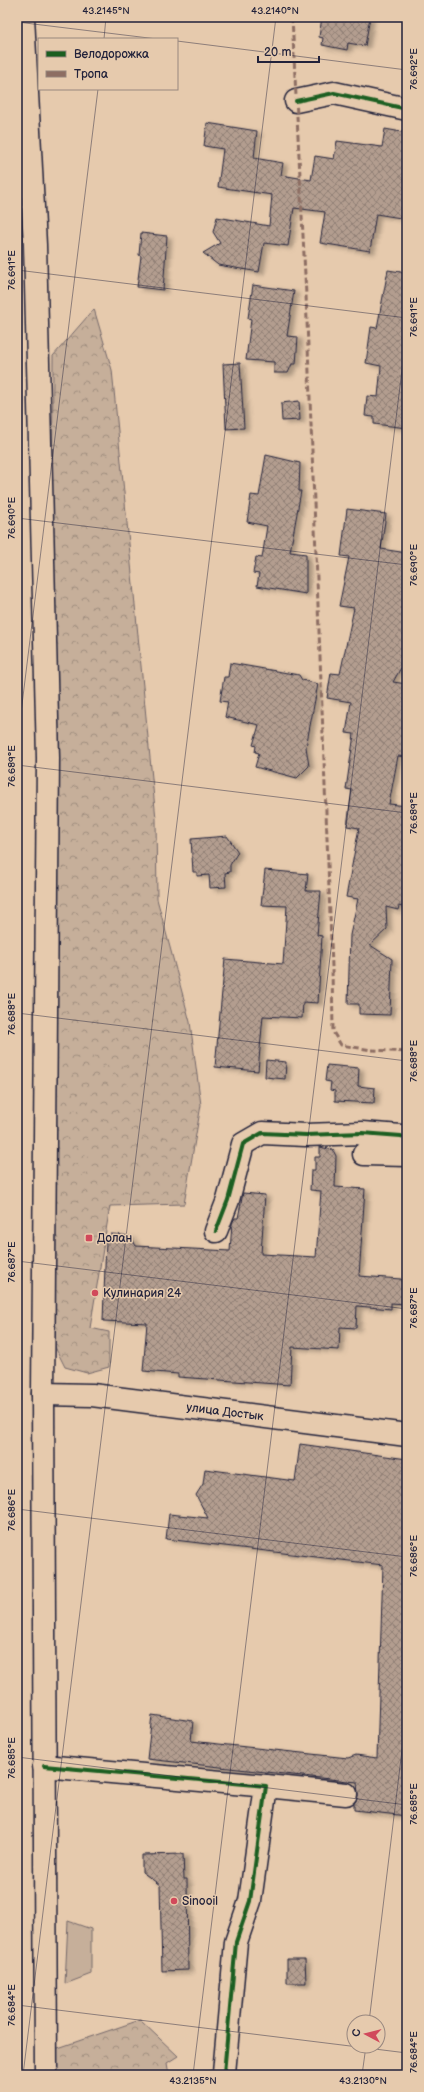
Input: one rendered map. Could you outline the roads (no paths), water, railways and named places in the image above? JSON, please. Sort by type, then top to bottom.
[{"type":"main road","points":[[23,17],[35,245],[48,758],[43,1394],[46,2075]]},
{"type":"main road","points":[[296,101],[334,93],[407,109]]},
{"type":"main road","points":[[216,1231],[228,1200],[243,1144],[262,1133],[306,1135],[362,1132],[401,1136],[407,1139]]},
{"type":"main road","points":[[364,1154],[407,1155]]},
{"type":"main road","name":"улица Достык","points":[[43,1394],[92,1395],[407,1435]]},
{"type":"main road","points":[[44,1766],[346,1794]]},
{"type":"main road","points":[[224,2073],[236,1942],[250,1901],[266,1786]]},
{"type":"place","name":"Долан","points":[[89,1238]]},
{"type":"place","name":"Кулинария 24","points":[[95,1293]]},
{"type":"place","name":"Sinooil","points":[[174,1901]]}]
